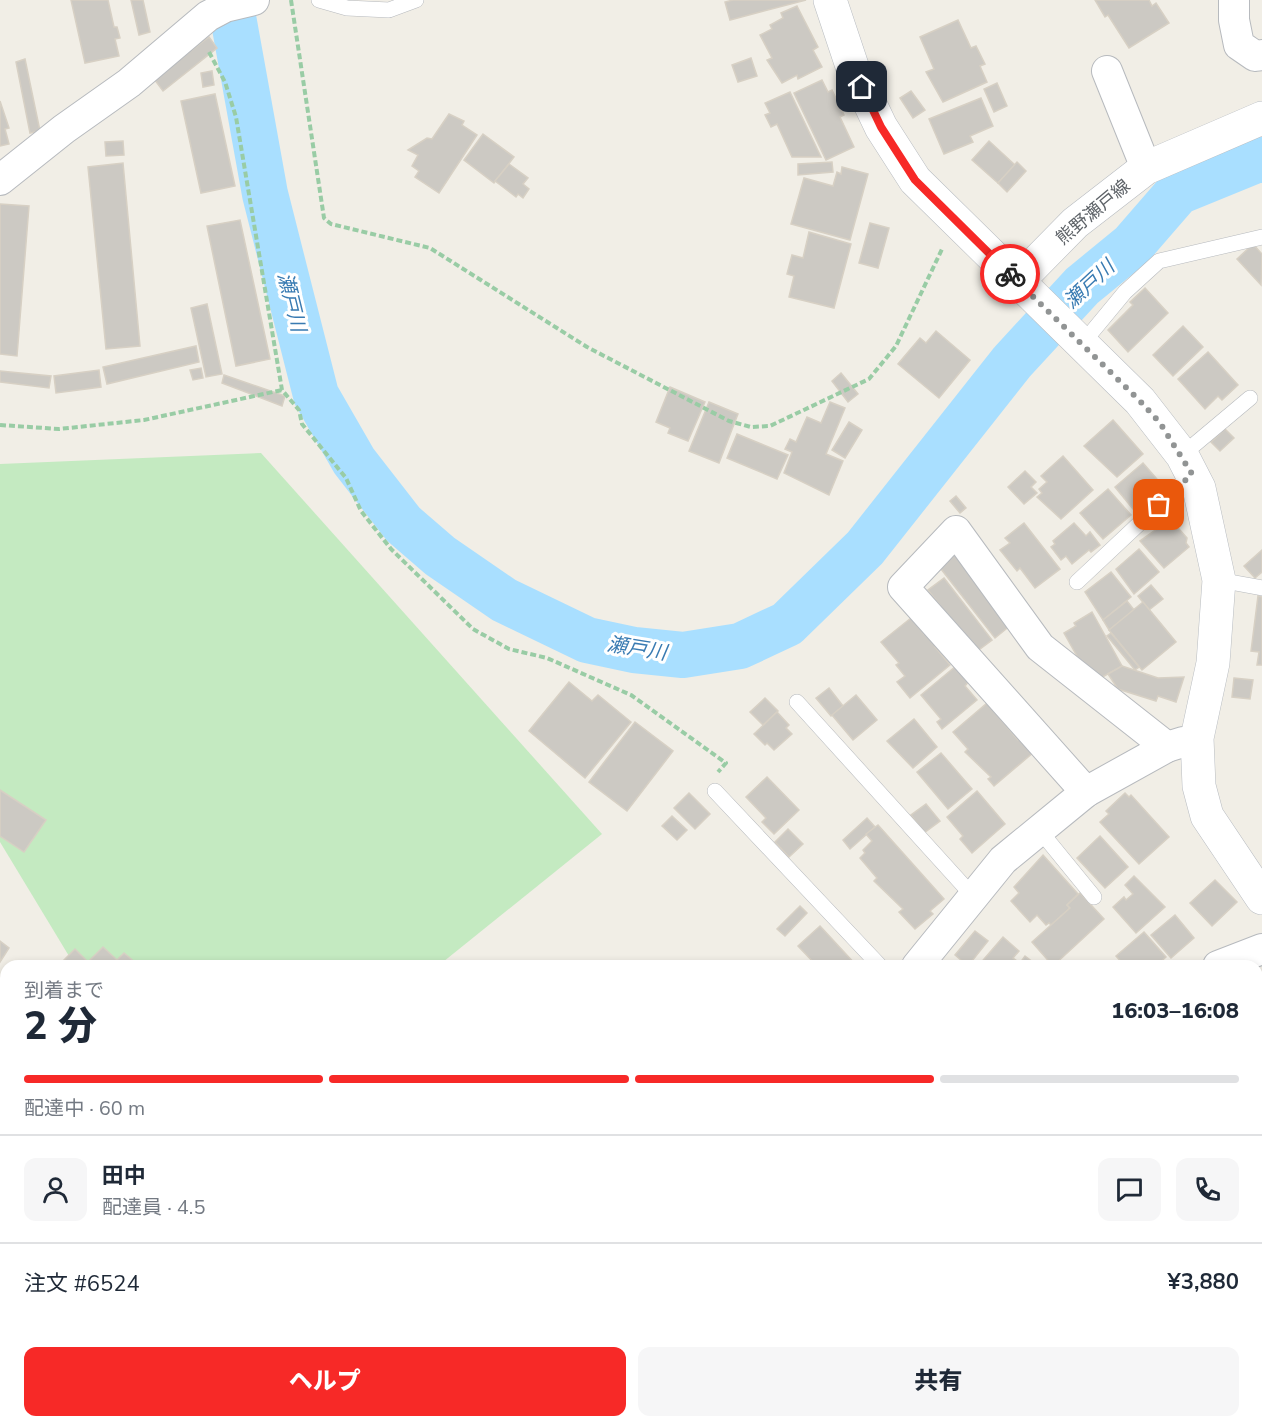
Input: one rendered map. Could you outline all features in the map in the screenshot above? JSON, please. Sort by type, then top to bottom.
[{"type":"street","points":[[0,180],[64,129],[129,83],[210,8],[254,0]]},
{"type":"street","points":[[830,0],[852,66],[881,127],[915,180],[955,222],[1140,401],[1187,464],[1199,488],[1219,580],[1213,663],[1182,742],[1086,792],[1041,832],[1003,860],[972,895],[922,960]]},
{"type":"street","points":[[1234,0],[1234,21],[1239,45],[1255,56],[1262,55]]},
{"type":"street","points":[[1107,71],[1146,168]]},
{"type":"street","name":"熊野瀬戸線","points":[[1025,289],[1075,223],[1146,168],[1262,118]]},
{"type":"street","points":[[1086,792],[903,587],[956,531],[1040,647],[1182,742],[1199,786],[1207,816],[1262,898]]},
{"type":"street","points":[[1234,960],[1262,949]]},
{"type":"lane","points":[[319,0],[347,8],[389,10],[416,0]]},
{"type":"lane","points":[[1082,344],[1125,292],[1159,261],[1262,237]]},
{"type":"lane","points":[[1077,582],[1250,398]]},
{"type":"lane","points":[[1219,580],[1262,588]]},
{"type":"lane","points":[[797,702],[972,895]]},
{"type":"lane","points":[[715,791],[873,960]]},
{"type":"lane","points":[[1041,832],[1094,897]]},
{"type":"path","points":[[291,0],[324,218],[331,224],[400,239],[430,249],[587,347],[729,421],[751,427],[770,426],[868,379],[896,346],[955,222]]},
{"type":"path","points":[[210,8],[208,46],[225,82],[236,117],[282,390],[299,410],[302,424],[346,478],[361,511],[391,549],[473,629],[509,649],[547,658],[631,695],[656,711],[726,763],[706,784],[715,791]]},
{"type":"path","points":[[0,425],[59,429],[144,420],[282,390]]},
{"type":"green space","points":[[261,453],[602,834],[445,960],[71,960],[0,842],[0,464]]},
{"type":"building","points":[[71,0],[108,0],[114,27],[117,27],[120,38],[115,39],[119,56],[85,63]]},
{"type":"building","points":[[131,0],[143,0],[150,32],[139,35]]},
{"type":"building","points":[[733,0],[806,0],[730,20],[725,2]]},
{"type":"building","points":[[1095,0],[1149,0],[1152,6],[1156,3],[1169,23],[1129,48],[1108,15],[1105,17]]},
{"type":"building","points":[[797,6],[818,47],[813,50],[822,67],[798,79],[797,75],[782,83],[767,60],[772,58],[760,35],[772,29],[770,25],[783,18],[781,13]]},
{"type":"building","points":[[958,20],[971,48],[976,46],[985,64],[980,66],[987,82],[943,102],[926,72],[934,69],[920,37]]},
{"type":"building","points":[[209,37],[217,48],[163,91],[154,79]]},
{"type":"building","points":[[751,58],[757,76],[738,82],[732,65]]},
{"type":"building","points":[[25,59],[40,131],[30,133],[16,62]]},
{"type":"building","points":[[212,71],[214,85],[203,87],[201,73]]},
{"type":"building","points":[[822,80],[828,92],[832,90],[844,115],[840,117],[854,147],[826,160],[794,93]]},
{"type":"building","points":[[997,83],[1007,106],[994,112],[984,89]]},
{"type":"building","points":[[911,91],[925,110],[913,118],[900,98]]},
{"type":"building","points":[[790,92],[821,157],[792,157],[777,124],[771,127],[765,115],[770,113],[765,103]]},
{"type":"building","points":[[215,94],[235,186],[201,193],[181,101]]},
{"type":"building","points":[[981,98],[993,126],[970,136],[973,142],[944,154],[929,119]]},
{"type":"building","points":[[0,101],[9,128],[5,129],[9,144],[0,146]]},
{"type":"building","points":[[449,114],[464,121],[462,125],[477,135],[439,193],[415,177],[419,171],[412,166],[418,155],[408,150],[427,138],[432,139]]},
{"type":"building","points":[[483,134],[514,157],[494,183],[464,160]]},
{"type":"building","points":[[123,141],[124,155],[106,156],[105,142]]},
{"type":"building","points":[[989,141],[1015,165],[998,183],[972,160]]},
{"type":"building","points":[[832,162],[833,172],[798,175],[798,164]]},
{"type":"building","points":[[1017,162],[1026,171],[1007,192],[998,183]]},
{"type":"building","points":[[123,163],[140,346],[106,349],[88,167]]},
{"type":"building","points":[[509,164],[528,178],[523,184],[529,189],[523,198],[518,194],[516,197],[495,181]]},
{"type":"building","points":[[842,167],[868,174],[850,240],[791,224],[804,178],[833,186],[837,172],[841,174]]},
{"type":"building","points":[[0,204],[29,206],[17,356],[0,354]]},
{"type":"building","points":[[240,220],[270,359],[236,366],[207,226]]},
{"type":"building","points":[[870,223],[889,228],[878,268],[859,263]]},
{"type":"building","points":[[809,232],[851,244],[834,308],[789,297],[794,276],[787,274],[792,255],[803,258]]},
{"type":"building","points":[[1253,244],[1262,254],[1261,285],[1237,259]]},
{"type":"building","points":[[1145,288],[1168,313],[1128,352],[1108,330],[1133,305],[1130,302]]},
{"type":"building","points":[[207,304],[222,374],[206,377],[191,308]]},
{"type":"building","points":[[1183,326],[1203,347],[1173,376],[1153,355]]},
{"type":"building","points":[[936,331],[970,360],[939,398],[898,364],[920,338],[926,343]]},
{"type":"building","points":[[196,346],[199,362],[107,384],[103,367]]},
{"type":"building","points":[[1208,352],[1238,385],[1222,400],[1218,396],[1205,409],[1178,379]]},
{"type":"building","points":[[201,368],[203,378],[193,380],[190,370]]},
{"type":"building","points":[[99,370],[101,387],[56,393],[54,376]]},
{"type":"building","points":[[0,371],[51,376],[49,388],[0,382]]},
{"type":"building","points":[[841,373],[858,394],[848,402],[832,381]]},
{"type":"building","points":[[224,375],[285,396],[282,406],[222,383]]},
{"type":"building","points":[[670,387],[705,402],[688,441],[668,433],[670,428],[656,422]]},
{"type":"building","points":[[709,402],[738,414],[719,463],[689,451]]},
{"type":"building","points":[[830,402],[845,408],[826,454],[843,461],[829,495],[784,473],[792,452],[785,449],[790,439],[796,442],[807,417],[821,423]]},
{"type":"building","points":[[1113,420],[1143,454],[1117,477],[1084,446]]},
{"type":"building","points":[[849,422],[862,430],[845,458],[832,450]]},
{"type":"building","points":[[1225,429],[1234,438],[1220,451],[1211,442]]},
{"type":"building","points":[[737,434],[788,455],[777,479],[727,458]]},
{"type":"building","points":[[1063,456],[1093,490],[1061,519],[1037,497],[1042,493],[1039,489],[1047,482],[1041,476]]},
{"type":"building","points":[[1143,463],[1162,485],[1133,509],[1115,487]]},
{"type":"building","points":[[1025,471],[1036,482],[1031,487],[1037,493],[1024,504],[1008,487]]},
{"type":"building","points":[[1108,489],[1131,515],[1103,539],[1080,513]]},
{"type":"building","points":[[956,496],[966,508],[960,513],[950,501]]},
{"type":"building","points":[[1168,521],[1170,523],[1172,521],[1187,538],[1186,543],[1189,547],[1164,568],[1140,541]]},
{"type":"building","points":[[1024,523],[1060,569],[1035,588],[1020,568],[1017,571],[1000,550],[1010,543],[1005,538]]},
{"type":"building","points":[[1074,523],[1086,536],[1090,532],[1100,545],[1091,552],[1089,550],[1072,564],[1066,556],[1061,560],[1051,547],[1055,544],[1053,541]]},
{"type":"building","points":[[950,546],[1011,625],[995,638],[934,560]]},
{"type":"building","points":[[1139,549],[1159,572],[1134,594],[1116,569]]},
{"type":"building","points":[[1262,550],[1262,572],[1255,578],[1244,566]]},
{"type":"building","points":[[1111,572],[1131,597],[1103,620],[1085,592]]},
{"type":"building","points":[[944,578],[992,640],[976,652],[928,590]]},
{"type":"building","points":[[1151,585],[1163,599],[1149,610],[1138,596]]},
{"type":"building","points":[[1258,596],[1262,597],[1262,665],[1257,665],[1259,652],[1251,651]]},
{"type":"building","points":[[1127,601],[1134,610],[1109,630],[1103,620]]},
{"type":"building","points":[[1143,602],[1176,642],[1142,670],[1109,630]]},
{"type":"building","points":[[1092,612],[1122,666],[1097,680],[1086,672],[1064,633],[1076,626],[1074,623]]},
{"type":"building","points":[[911,618],[924,634],[928,632],[938,644],[935,647],[950,665],[910,698],[897,682],[905,676],[896,665],[899,663],[881,642]]},
{"type":"building","points":[[1111,633],[1139,667],[1135,670],[1107,636]]},
{"type":"building","points":[[956,666],[969,681],[965,686],[977,700],[942,729],[937,722],[941,719],[921,695]]},
{"type":"building","points":[[1122,666],[1158,678],[1184,677],[1176,702],[1158,696],[1156,701],[1118,689],[1108,674]]},
{"type":"building","points":[[1234,678],[1253,680],[1250,699],[1232,697]]},
{"type":"building","points":[[569,682],[592,701],[598,695],[631,722],[585,778],[529,731]]},
{"type":"building","points":[[829,688],[843,706],[831,716],[816,698]]},
{"type":"building","points":[[856,695],[877,720],[853,740],[832,715]]},
{"type":"building","points":[[765,698],[778,711],[763,725],[750,712]]},
{"type":"building","points":[[987,703],[1018,740],[1022,737],[1034,752],[994,786],[988,779],[991,777],[965,752],[968,749],[953,732]]},
{"type":"building","points":[[777,712],[789,725],[786,728],[792,734],[774,750],[754,734]]},
{"type":"building","points":[[914,719],[937,747],[913,768],[887,741]]},
{"type":"building","points":[[635,722],[673,751],[627,811],[589,782]]},
{"type":"building","points":[[941,753],[972,789],[948,809],[917,772]]},
{"type":"building","points":[[767,777],[799,810],[774,834],[762,822],[766,818],[746,797]]},
{"type":"building","points":[[0,790],[46,820],[24,852],[0,836]]},
{"type":"building","points":[[977,791],[1005,824],[972,853],[960,839],[963,836],[947,817]]},
{"type":"building","points":[[689,793],[710,814],[695,829],[674,808]]},
{"type":"building","points":[[1125,793],[1129,797],[1131,795],[1169,837],[1139,864],[1100,822],[1109,814],[1106,811]]},
{"type":"building","points":[[926,804],[940,821],[924,833],[911,815]]},
{"type":"building","points":[[672,816],[687,830],[677,840],[662,826]]},
{"type":"building","points":[[867,818],[875,827],[850,849],[843,840]]},
{"type":"building","points":[[878,825],[944,899],[930,911],[933,914],[915,929],[899,912],[903,909],[874,881],[877,878],[860,858],[865,853],[863,850],[872,841],[866,834]]},
{"type":"building","points":[[788,829],[803,844],[789,857],[775,842]]},
{"type":"building","points":[[1100,836],[1128,867],[1105,888],[1077,858]]},
{"type":"building","points":[[1043,855],[1078,894],[1067,905],[1070,908],[1051,925],[1049,923],[1046,925],[1037,915],[1030,922],[1011,901],[1019,893],[1014,887]]},
{"type":"building","points":[[1134,876],[1165,907],[1136,933],[1113,907],[1124,897],[1126,900],[1133,894],[1125,885]]},
{"type":"building","points":[[1215,880],[1237,902],[1212,926],[1190,903]]},
{"type":"building","points":[[1080,893],[1104,919],[1060,960],[1048,960],[1032,942],[1070,908],[1067,905]]},
{"type":"building","points":[[800,906],[807,913],[785,936],[777,929]]},
{"type":"building","points":[[1175,915],[1194,938],[1171,958],[1151,935]]},
{"type":"building","points":[[820,926],[851,960],[811,960],[798,946]]},
{"type":"building","points":[[975,931],[988,941],[973,960],[961,960],[955,955]]},
{"type":"building","points":[[1144,932],[1166,957],[1163,960],[1120,960],[1116,956]]},
{"type":"building","points":[[1003,937],[1019,951],[1013,958],[1016,960],[983,960]]},
{"type":"building","points":[[0,941],[9,948],[0,960]]},
{"type":"building","points":[[103,947],[117,960],[90,960]]},
{"type":"building","points":[[75,949],[86,960],[64,960]]},
{"type":"building","points":[[124,953],[132,960],[117,960]]},
{"type":"waterway","name":"瀬戸川","points":[[230,0],[265,194],[316,395],[354,461],[403,524],[440,556],[504,600],[587,640],[634,650],[683,655],[740,646],[787,624],[865,548],[1012,362],[1082,286],[1132,245],[1178,192],[1256,160],[1262,160]]},
{"type":"way so far","points":[[1010,274],[1140,401],[1160,423],[1182,455],[1192,474],[1159,505]]},
{"type":"route","points":[[862,87],[881,127],[915,180],[1010,274]]}]
